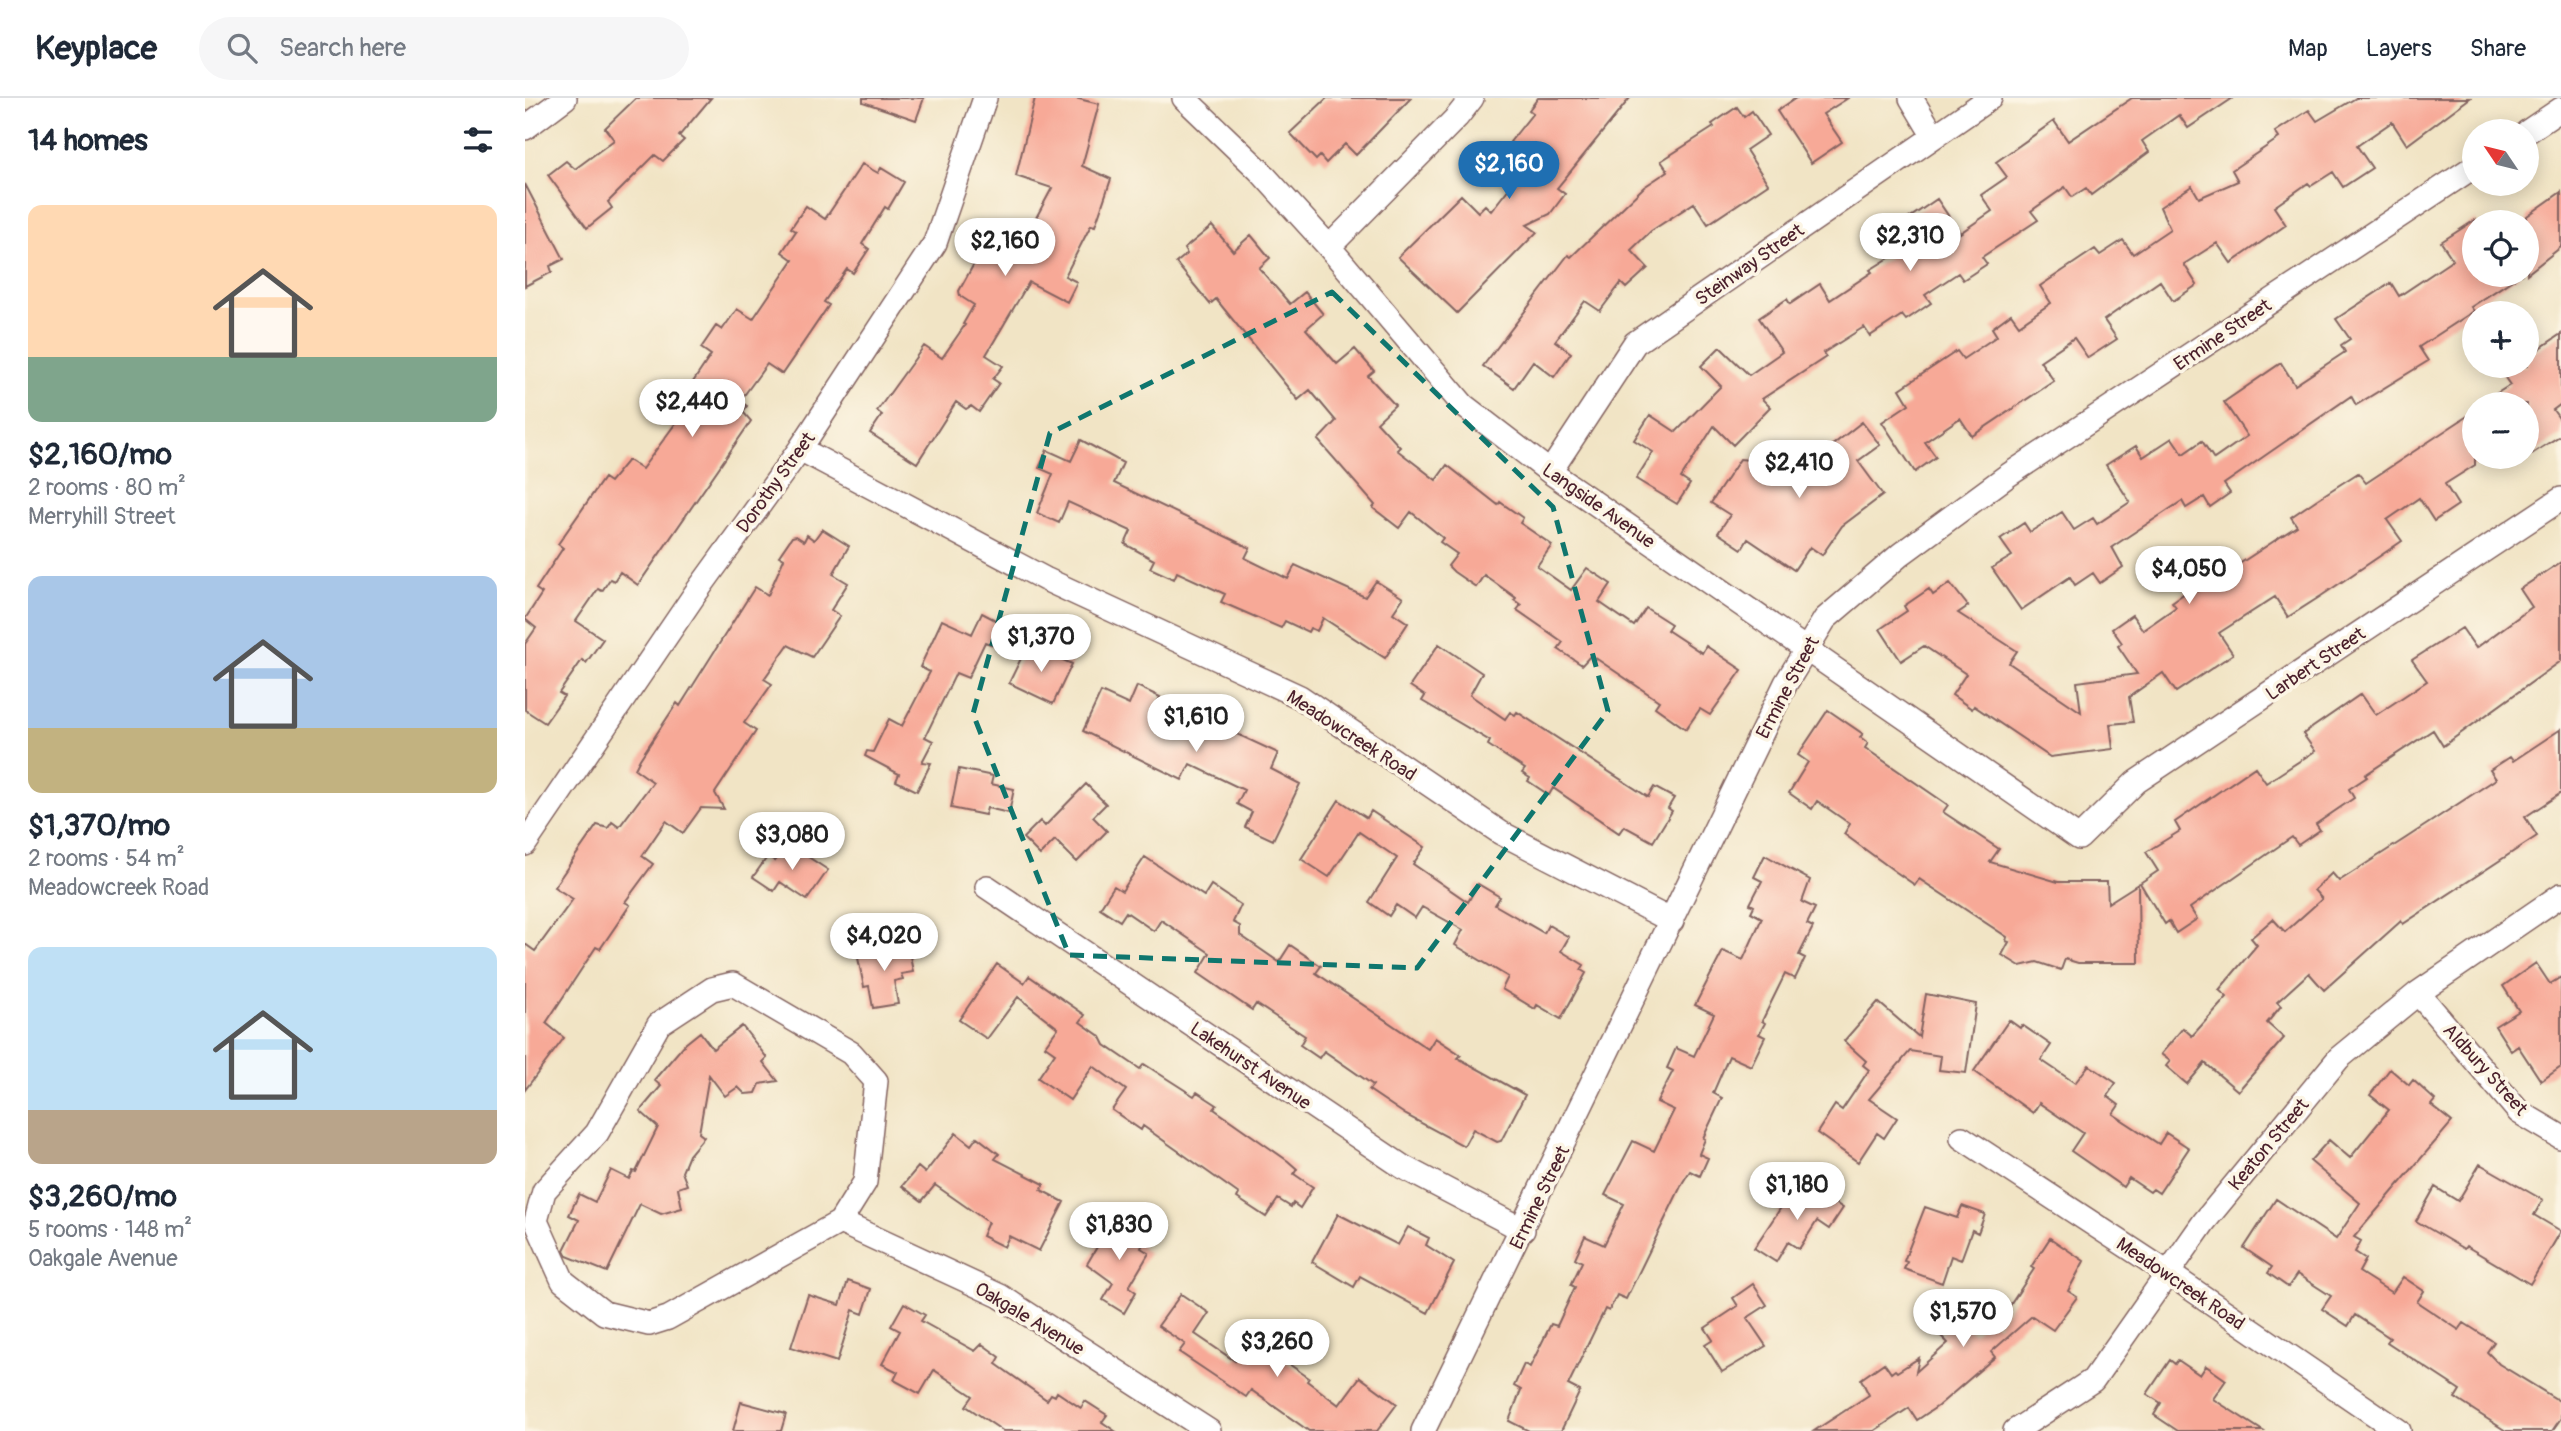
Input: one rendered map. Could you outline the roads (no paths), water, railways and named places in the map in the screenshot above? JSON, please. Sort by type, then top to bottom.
[{"type":"street","points":[[525,128],[565,98]]},
{"type":"street","name":"Dorothy Street","points":[[525,844],[695,594],[800,449],[935,243],[985,98]]},
{"type":"street","points":[[1329,247],[1457,117],[1472,98]]},
{"type":"street","points":[[1911,98],[1933,135]]},
{"type":"street","name":"Steinway Street","points":[[1551,472],[1635,343],[1990,98]]},
{"type":"street","name":"Langside Avenue","points":[[1194,101],[1329,247],[1463,405],[1551,472],[2078,838]]},
{"type":"street","points":[[2539,124],[2561,109]]},
{"type":"street","name":"Ermine Street","points":[[1423,1431],[1523,1230],[1786,682],[1825,619],[1882,570],[2007,477],[2462,175]]},
{"type":"street","name":"Meadowcreek Road","points":[[800,449],[1045,579],[1300,698],[1501,833],[1672,921]]},
{"type":"street","name":"Larbert Street","points":[[2078,838],[2136,782],[2561,499]]},
{"type":"street","name":"Lakehurst Avenue","points":[[987,887],[1403,1167],[1523,1230]]},
{"type":"street","name":"Keaton Street","points":[[2015,1431],[2093,1380],[2215,1206],[2339,1058],[2418,993],[2561,895]]},
{"type":"street","points":[[733,984],[851,1053],[876,1082],[865,1182],[841,1222],[668,1318],[649,1324],[604,1313],[563,1281],[536,1221],[544,1191],[597,1133],[659,1024],[712,989],[733,984]]},
{"type":"street","name":"Aldbury Street","points":[[2418,993],[2519,1112],[2561,1137]]},
{"type":"street","name":"Meadowcreek Road","points":[[1962,1138],[2168,1273],[2399,1431]]},
{"type":"street","name":"Oakgale Avenue","points":[[841,1222],[1000,1296],[1209,1431]]}]
